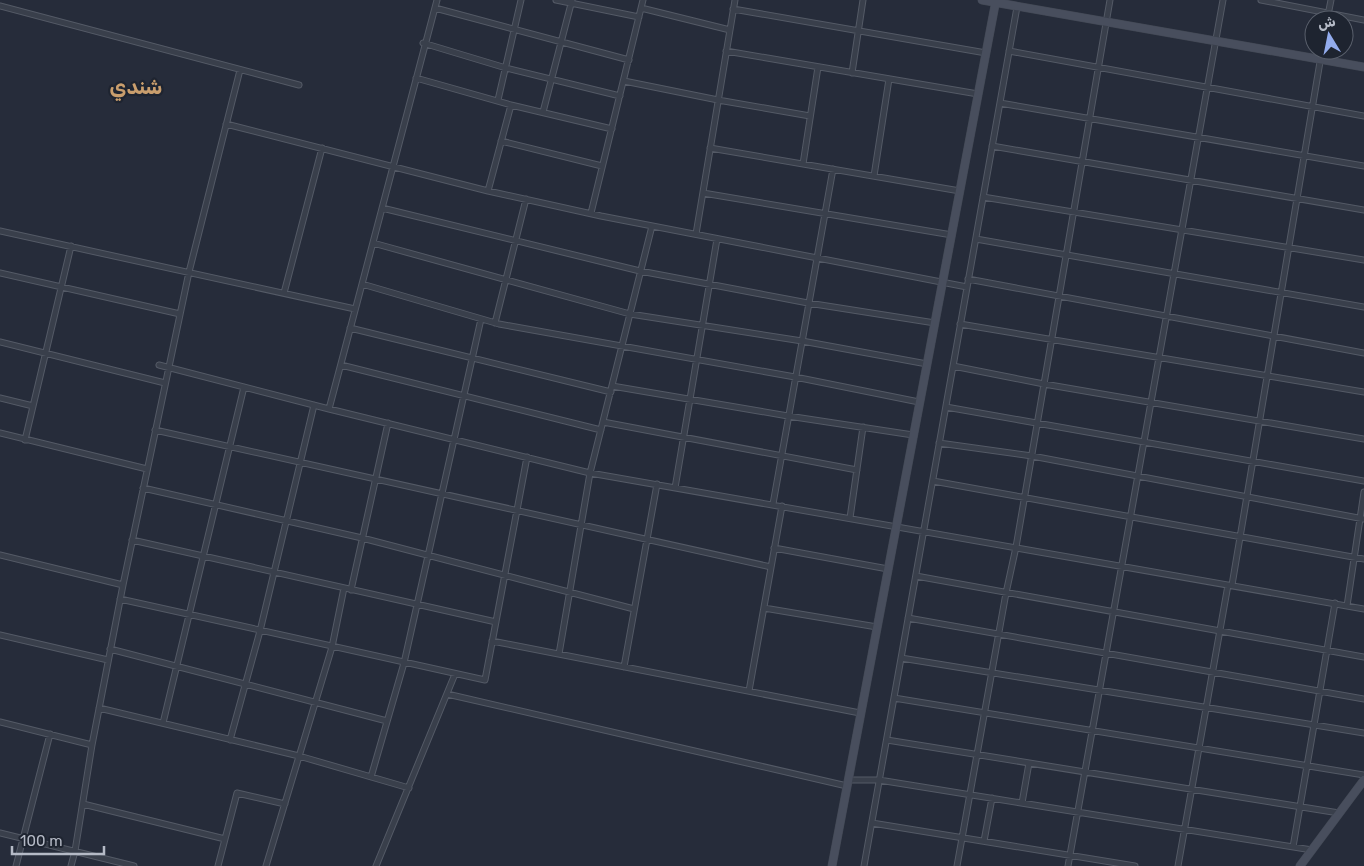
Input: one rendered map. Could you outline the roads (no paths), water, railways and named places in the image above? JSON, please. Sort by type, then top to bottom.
[{"type":"street","points":[[329,409],[437,0]]},
{"type":"street","points":[[498,100],[521,0]]},
{"type":"street","points":[[556,0],[639,17]]},
{"type":"street","points":[[591,213],[643,0]]},
{"type":"street","points":[[696,234],[735,0]]},
{"type":"street","points":[[852,73],[863,0]]},
{"type":"street","points":[[982,0],[1017,3],[1106,22],[1304,57]]},
{"type":"street","points":[[957,866],[1006,592],[1025,498],[1110,0]]},
{"type":"street","points":[[1068,866],[1223,0]]},
{"type":"street","points":[[1261,0],[1318,10]]},
{"type":"street","points":[[832,866],[996,1]]},
{"type":"street","points":[[544,112],[571,2]]},
{"type":"street","points":[[864,866],[1017,3]]},
{"type":"street","points":[[0,6],[299,86]]},
{"type":"street","points":[[435,8],[629,60]]},
{"type":"street","points":[[641,8],[730,30]]},
{"type":"street","points":[[733,9],[986,53]]},
{"type":"street","points":[[424,44],[506,68],[620,96]]},
{"type":"street","points":[[726,51],[978,94]]},
{"type":"street","points":[[1009,51],[1364,116]]},
{"type":"street","points":[[1178,866],[1212,672],[1240,537],[1320,60],[1364,67]]},
{"type":"street","points":[[803,164],[818,67]]},
{"type":"street","points":[[71,866],[110,649],[168,368],[189,272],[240,70]]},
{"type":"street","points":[[416,78],[511,105],[612,128]]},
{"type":"street","points":[[874,176],[890,79]]},
{"type":"street","points":[[624,81],[810,116]]},
{"type":"street","points":[[1000,103],[1364,166]]},
{"type":"street","points":[[488,191],[511,105]]},
{"type":"street","points":[[226,124],[488,191],[652,226],[967,287]]},
{"type":"street","points":[[501,141],[602,166]]},
{"type":"street","points":[[992,146],[1364,210]]},
{"type":"street","points":[[284,293],[322,148]]},
{"type":"street","points":[[710,148],[960,191]]},
{"type":"street","points":[[773,504],[833,169]]},
{"type":"street","points":[[703,192],[952,234]]},
{"type":"street","points":[[983,197],[1364,260]]},
{"type":"street","points":[[495,322],[526,199]]},
{"type":"street","points":[[382,208],[640,271],[808,304],[934,323]]},
{"type":"street","points":[[559,654],[590,473],[652,226]]},
{"type":"street","points":[[0,231],[355,309]]},
{"type":"street","points":[[676,488],[717,239]]},
{"type":"street","points":[[976,239],[1364,307]]},
{"type":"street","points":[[373,243],[630,314],[927,364]]},
{"type":"street","points":[[25,440],[70,246]]},
{"type":"street","points":[[0,273],[180,314]]},
{"type":"street","points":[[968,280],[1364,353]]},
{"type":"street","points":[[362,284],[495,322],[920,402]]},
{"type":"street","points":[[371,777],[404,662],[481,318]]},
{"type":"street","points":[[960,324],[1364,392]]},
{"type":"street","points":[[350,328],[611,389],[913,435]]},
{"type":"street","points":[[0,342],[165,383]]},
{"type":"street","points":[[340,364],[601,430]]},
{"type":"street","points":[[159,365],[590,473],[924,530],[1364,609]]},
{"type":"street","points":[[953,366],[1044,384],[1364,439]]},
{"type":"street","points":[[163,723],[244,387]]},
{"type":"street","points":[[0,398],[33,406]]},
{"type":"street","points":[[230,740],[260,630],[314,405]]},
{"type":"street","points":[[946,407],[1364,481]]},
{"type":"street","points":[[603,422],[781,454],[857,470]]},
{"type":"street","points":[[351,590],[388,423]]},
{"type":"street","points":[[850,518],[863,427]]},
{"type":"street","points":[[155,430],[771,568]]},
{"type":"street","points":[[0,434],[147,469]]},
{"type":"street","points":[[939,444],[1032,456],[1362,518]]},
{"type":"street","points":[[120,599],[485,680],[528,457]]},
{"type":"street","points":[[933,481],[1364,559]]},
{"type":"street","points":[[624,666],[657,484]]},
{"type":"street","points":[[143,488],[362,538],[634,609]]},
{"type":"street","points":[[1347,606],[1362,518],[1364,492]]},
{"type":"street","points":[[748,691],[782,506]]},
{"type":"street","points":[[132,540],[496,622]]},
{"type":"street","points":[[774,548],[888,569]]},
{"type":"street","points":[[0,555],[123,585]]},
{"type":"street","points":[[916,576],[1364,656]]},
{"type":"street","points":[[266,866],[332,646],[344,588]]},
{"type":"street","points":[[1293,847],[1335,603]]},
{"type":"street","points":[[764,608],[876,627]]},
{"type":"street","points":[[908,618],[1364,699]]},
{"type":"street","points":[[0,635],[108,660]]},
{"type":"street","points":[[492,640],[860,714]]},
{"type":"street","points":[[110,649],[387,722]]},
{"type":"street","points":[[901,658],[1364,733]]},
{"type":"street","points":[[376,866],[455,674]]},
{"type":"street","points":[[447,694],[847,783],[879,780],[1312,850]]},
{"type":"street","points":[[894,698],[1364,775]]},
{"type":"street","points":[[99,708],[299,756],[408,788]]},
{"type":"street","points":[[0,722],[92,745]]},
{"type":"street","points":[[16,866],[50,734]]},
{"type":"street","points":[[886,740],[1339,813]]},
{"type":"street","points":[[1022,803],[1029,763]]},
{"type":"street","points":[[1300,866],[1364,780]]},
{"type":"street","points":[[218,866],[237,793],[284,804]]},
{"type":"street","points":[[984,841],[992,798]]},
{"type":"street","points":[[83,804],[225,839]]},
{"type":"street","points":[[872,823],[1136,866]]},
{"type":"street","points":[[0,833],[134,866]]},
{"type":"district","name":"شندي","points":[[136,87]]}]
